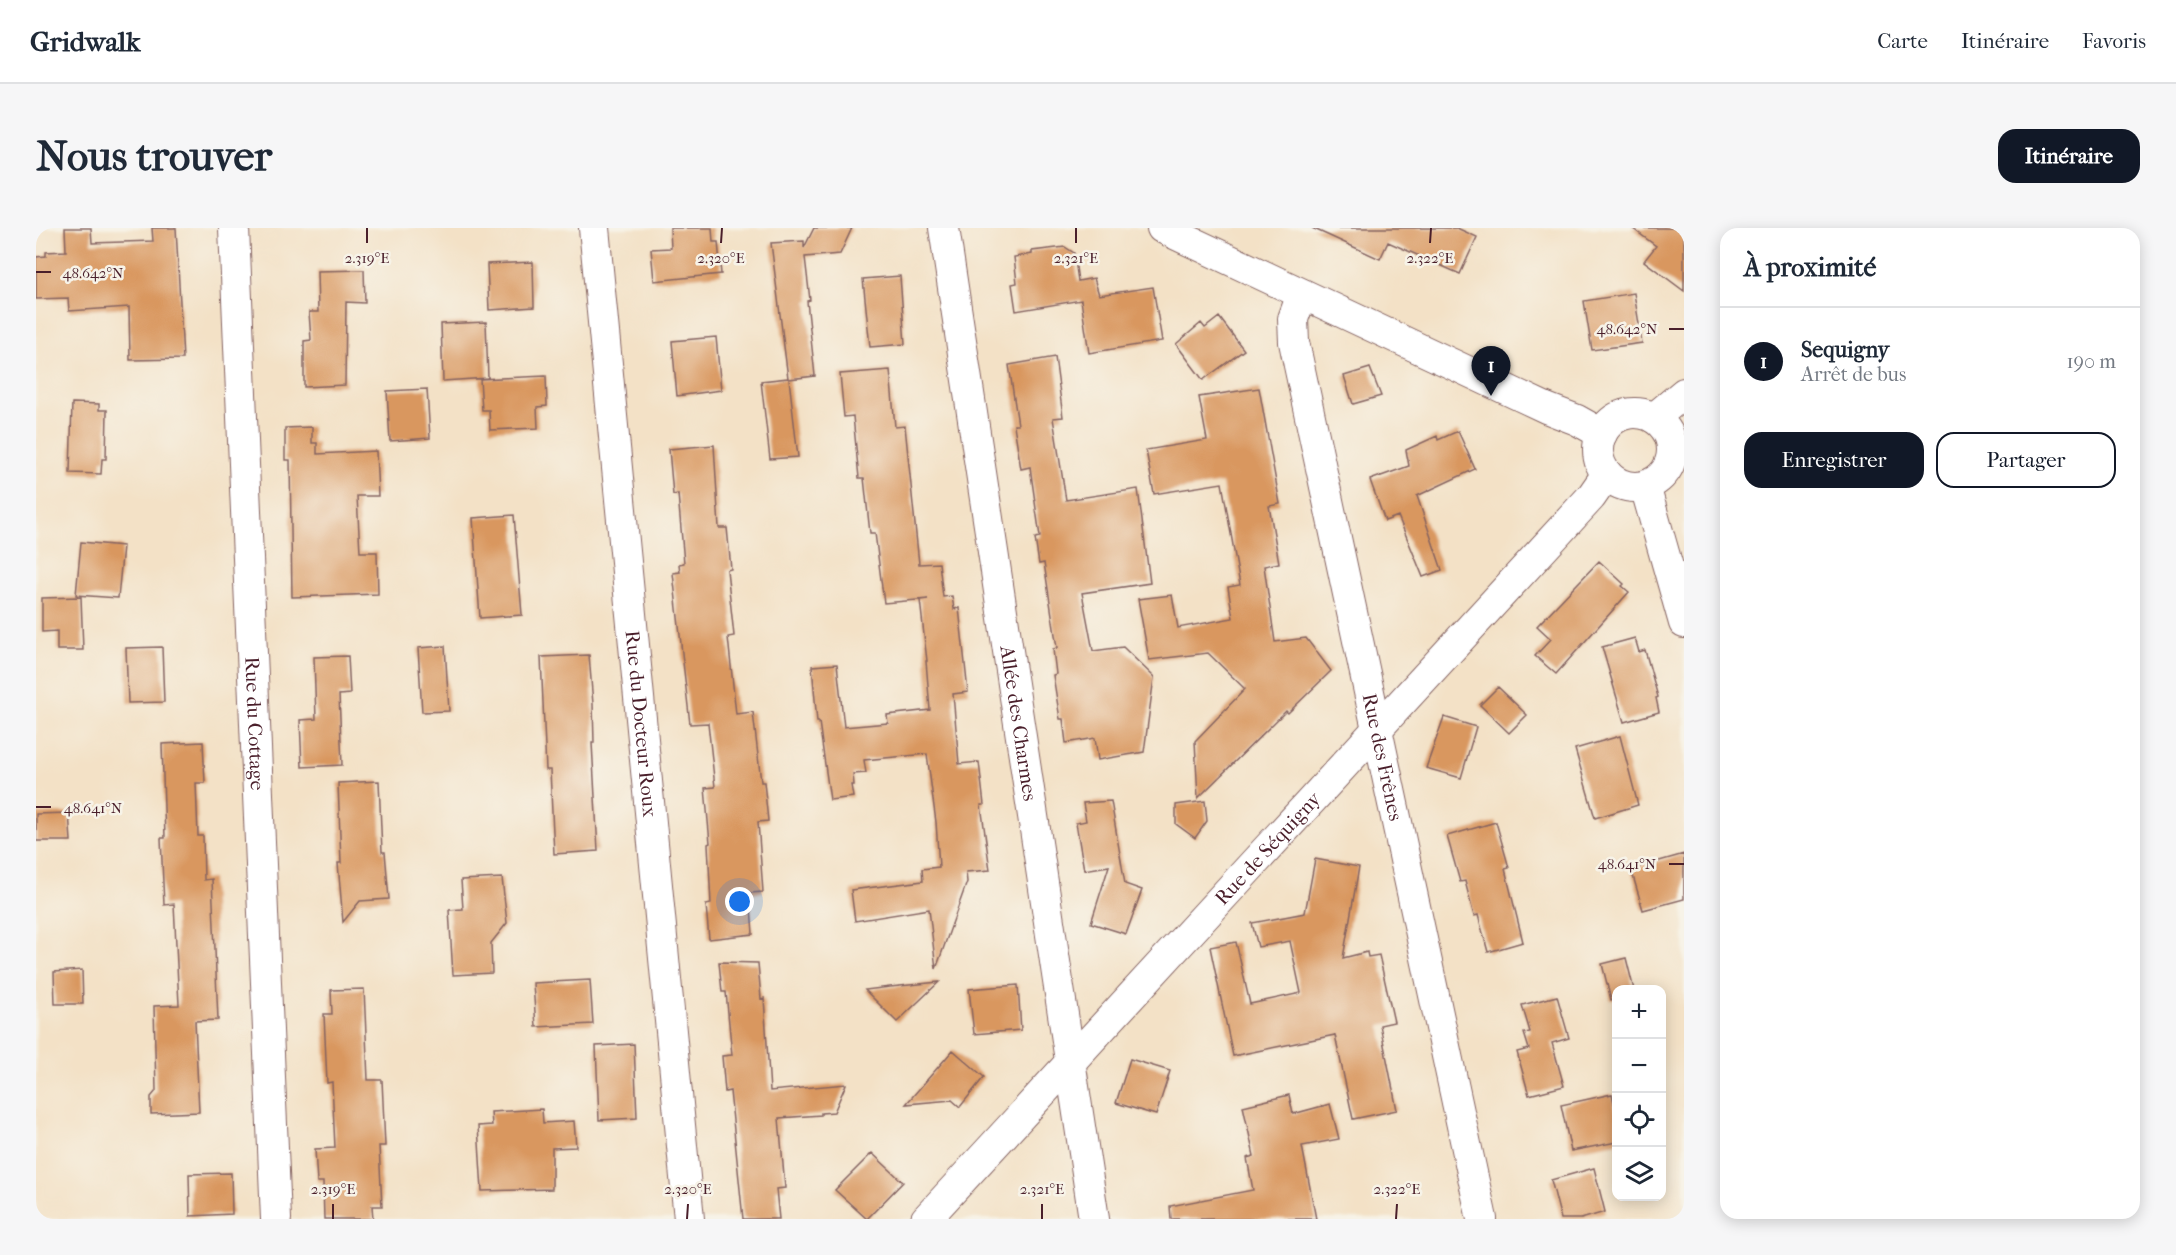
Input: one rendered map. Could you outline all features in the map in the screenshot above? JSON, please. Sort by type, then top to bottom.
[{"type":"street","name":"Rue du Cottage","points":[[234,228],[276,1219]]},
{"type":"street","name":"Rue du Docteur Roux","points":[[594,228],[689,1219]]},
{"type":"street","name":"Allée des Charmes","points":[[945,228],[1094,1219]]},
{"type":"street","points":[[1162,228],[1546,408],[1577,420],[1602,434]]},
{"type":"street","name":"Rue des Frênes","points":[[1302,294],[1293,320],[1294,342],[1482,1219]]},
{"type":"street","points":[[1654,418],[1684,393]]},
{"type":"street","points":[[1642,414],[1654,418],[1664,427],[1670,438],[1677,467],[1645,486],[1631,488],[1618,483],[1607,474],[1598,455],[1602,434],[1609,424],[1619,417],[1642,414]]},
{"type":"street","name":"Rue de Séquigny","points":[[926,1219],[1591,497],[1607,474]]},
{"type":"street","points":[[1645,486],[1684,623]]},
{"type":"building","points":[[65,228],[91,228],[92,243],[153,241],[152,228],[176,228],[183,359],[130,360],[129,307],[69,311],[68,298],[36,299],[36,257],[46,256],[46,252],[66,251]]},
{"type":"building","points":[[670,228],[712,228],[713,242],[718,242],[721,274],[654,281],[651,249],[671,248]]},
{"type":"building","points":[[814,228],[852,228],[840,254],[805,257],[815,376],[789,379],[798,457],[770,459],[761,381],[788,378],[771,243],[804,241],[804,248]]},
{"type":"building","points":[[1312,228],[1457,228],[1477,237],[1460,274],[1388,242],[1380,259]]},
{"type":"building","points":[[1632,228],[1684,228],[1684,291],[1644,261],[1656,246]]},
{"type":"building","points":[[1065,247],[1074,253],[1078,281],[1094,278],[1099,295],[1153,287],[1162,341],[1089,353],[1081,300],[1016,311],[1012,284],[1017,283],[1014,257],[1032,254],[1032,251]]},
{"type":"building","points":[[533,262],[534,307],[489,310],[487,264]]},
{"type":"building","points":[[364,270],[365,303],[346,302],[345,385],[304,387],[304,341],[311,340],[309,312],[318,312],[317,271]]},
{"type":"building","points":[[900,276],[905,344],[870,347],[863,279]]},
{"type":"building","points":[[1634,293],[1642,343],[1592,350],[1584,301]]},
{"type":"building","points":[[1219,317],[1244,350],[1203,380],[1176,344],[1201,323],[1205,328]]},
{"type":"building","points":[[486,322],[488,378],[443,381],[441,324]]},
{"type":"building","points":[[716,337],[721,390],[677,396],[672,341]]},
{"type":"building","points":[[1055,357],[1063,417],[1053,418],[1066,500],[1138,489],[1150,583],[1082,593],[1093,651],[1123,647],[1154,677],[1144,752],[1098,760],[1095,738],[1066,743],[1053,675],[1056,674],[1053,649],[1057,648],[1044,563],[1039,564],[1035,538],[1040,537],[1030,467],[1021,469],[1014,425],[1018,425],[1009,365]]},
{"type":"building","points":[[1370,368],[1381,396],[1353,404],[1344,376]]},
{"type":"building","points":[[890,370],[895,427],[905,426],[919,564],[939,563],[943,597],[952,596],[954,609],[959,608],[968,692],[953,694],[959,764],[979,762],[984,805],[981,805],[990,870],[966,872],[967,882],[936,969],[929,909],[855,921],[851,890],[923,881],[922,869],[939,867],[927,754],[864,760],[866,773],[853,774],[854,785],[851,785],[853,797],[830,800],[819,722],[817,722],[812,666],[837,664],[844,727],[888,723],[887,715],[930,710],[920,600],[928,599],[884,603],[875,533],[870,533],[864,478],[859,478],[853,416],[844,417],[840,374]]},
{"type":"building","points":[[546,376],[547,406],[537,407],[538,428],[490,430],[489,410],[482,410],[480,379]]},
{"type":"building","points":[[1259,388],[1280,504],[1269,506],[1279,563],[1264,566],[1275,642],[1306,638],[1331,671],[1288,713],[1286,711],[1198,798],[1195,741],[1245,689],[1208,653],[1149,660],[1138,599],[1172,595],[1178,628],[1233,618],[1228,587],[1240,585],[1222,483],[1154,494],[1146,450],[1207,440],[1199,397]]},
{"type":"building","points":[[427,389],[430,438],[390,441],[387,391]]},
{"type":"building","points":[[72,403],[99,404],[99,410],[107,410],[106,459],[102,459],[101,474],[70,473]]},
{"type":"building","points":[[312,427],[312,443],[317,443],[317,454],[376,451],[378,496],[357,496],[360,552],[377,552],[378,594],[292,597],[290,460],[285,460],[285,428]]},
{"type":"building","points":[[1458,431],[1475,469],[1417,496],[1442,570],[1423,577],[1398,516],[1385,521],[1370,480],[1409,466],[1406,450],[1437,436],[1438,440]]},
{"type":"building","points":[[714,445],[719,528],[727,528],[731,569],[727,570],[734,636],[728,637],[736,714],[753,712],[768,821],[758,822],[763,892],[750,893],[753,934],[709,939],[706,905],[711,904],[708,844],[710,843],[705,788],[715,787],[708,723],[690,724],[673,573],[680,572],[679,564],[684,563],[678,494],[673,495],[669,449]]},
{"type":"building","points":[[514,515],[522,615],[480,618],[473,518]]},
{"type":"building","points":[[81,542],[123,546],[118,598],[76,595]]},
{"type":"building","points":[[1599,561],[1624,584],[1622,586],[1629,592],[1556,674],[1535,656],[1551,639],[1537,626]]},
{"type":"building","points":[[81,597],[83,650],[57,650],[57,631],[42,632],[42,598]]},
{"type":"building","points":[[1635,638],[1639,652],[1645,650],[1658,697],[1656,698],[1659,712],[1624,722],[1602,647]]},
{"type":"building","points":[[445,646],[449,711],[422,712],[418,648]]},
{"type":"building","points":[[162,647],[164,702],[128,703],[126,648]]},
{"type":"building","points":[[589,655],[598,851],[554,854],[550,770],[546,770],[541,657]]},
{"type":"building","points":[[348,656],[350,694],[339,695],[342,765],[302,767],[300,720],[316,719],[314,657]]},
{"type":"building","points":[[1498,687],[1527,715],[1509,733],[1480,705]]},
{"type":"building","points":[[1444,717],[1476,727],[1461,778],[1426,768]]},
{"type":"building","points":[[1620,736],[1638,805],[1595,818],[1575,749]]},
{"type":"building","points":[[203,742],[205,783],[196,783],[198,836],[203,836],[204,880],[212,879],[218,1020],[195,1021],[199,1112],[151,1114],[151,1097],[156,1091],[154,1006],[179,1005],[174,904],[164,905],[161,838],[165,838],[162,744]]},
{"type":"building","points":[[379,781],[382,852],[385,852],[389,899],[360,901],[343,922],[338,863],[341,863],[338,783]]},
{"type":"building","points":[[1111,801],[1125,884],[1142,890],[1126,934],[1091,923],[1109,866],[1084,870],[1076,823],[1086,821],[1083,803]]},
{"type":"building","points":[[1205,801],[1207,821],[1195,838],[1176,824],[1176,805]]},
{"type":"building","points":[[69,813],[71,841],[36,841],[36,814]]},
{"type":"building","points":[[1496,822],[1509,868],[1505,869],[1523,942],[1488,952],[1478,915],[1474,916],[1465,881],[1460,882],[1447,836]]},
{"type":"building","points":[[1684,854],[1684,899],[1643,910],[1631,869]]},
{"type":"building","points":[[1315,859],[1359,867],[1343,958],[1367,952],[1368,957],[1379,955],[1394,1022],[1380,1025],[1397,1110],[1353,1119],[1335,1035],[1233,1056],[1210,947],[1236,942],[1250,1004],[1301,993],[1290,941],[1258,947],[1252,923],[1305,913]]},
{"type":"building","points":[[502,878],[507,923],[491,943],[492,973],[453,975],[449,910],[463,909],[461,880]]},
{"type":"building","points":[[1626,958],[1633,985],[1612,985],[1611,1000],[1602,964]]},
{"type":"building","points":[[719,962],[758,963],[761,999],[764,998],[770,1091],[846,1084],[834,1112],[779,1118],[785,1188],[776,1189],[779,1219],[743,1219],[730,1091],[725,1092],[722,1056],[732,1055],[726,992],[722,992]]},
{"type":"building","points":[[82,970],[83,1004],[55,1004],[54,972]]},
{"type":"building","points":[[590,980],[593,1024],[536,1027],[533,983]]},
{"type":"building","points":[[939,982],[897,1022],[865,990],[890,987]]},
{"type":"building","points":[[1018,985],[1021,1030],[974,1034],[969,989]]},
{"type":"building","points":[[364,989],[368,1080],[382,1080],[385,1146],[379,1146],[382,1206],[372,1206],[373,1219],[324,1219],[323,1182],[317,1182],[315,1149],[335,1148],[332,1082],[327,1083],[324,1014],[332,1014],[331,990]]},
{"type":"building","points":[[1557,996],[1569,1038],[1552,1043],[1564,1086],[1529,1095],[1517,1052],[1529,1049],[1524,1033],[1530,1032],[1522,1005]]},
{"type":"building","points":[[634,1044],[637,1118],[599,1120],[596,1046]]},
{"type":"building","points":[[953,1050],[984,1077],[960,1107],[952,1100],[906,1104]]},
{"type":"building","points":[[1130,1059],[1170,1071],[1156,1115],[1116,1103]]},
{"type":"building","points":[[1612,1094],[1612,1143],[1571,1151],[1561,1105]]},
{"type":"building","points":[[1289,1095],[1293,1114],[1330,1104],[1339,1139],[1302,1146],[1316,1219],[1171,1219],[1170,1206],[1253,1190],[1247,1158],[1254,1156],[1243,1106]]},
{"type":"building","points":[[542,1109],[543,1123],[574,1121],[576,1147],[552,1148],[552,1189],[482,1191],[478,1126],[492,1125],[491,1112]]},
{"type":"building","points":[[872,1153],[903,1182],[867,1219],[835,1190]]},
{"type":"building","points":[[1594,1168],[1605,1212],[1581,1219],[1561,1219],[1551,1180]]},
{"type":"building","points":[[231,1173],[232,1214],[190,1216],[189,1174]]},
{"type":"place","name":"Sequigny","points":[[1491,396]]}]
